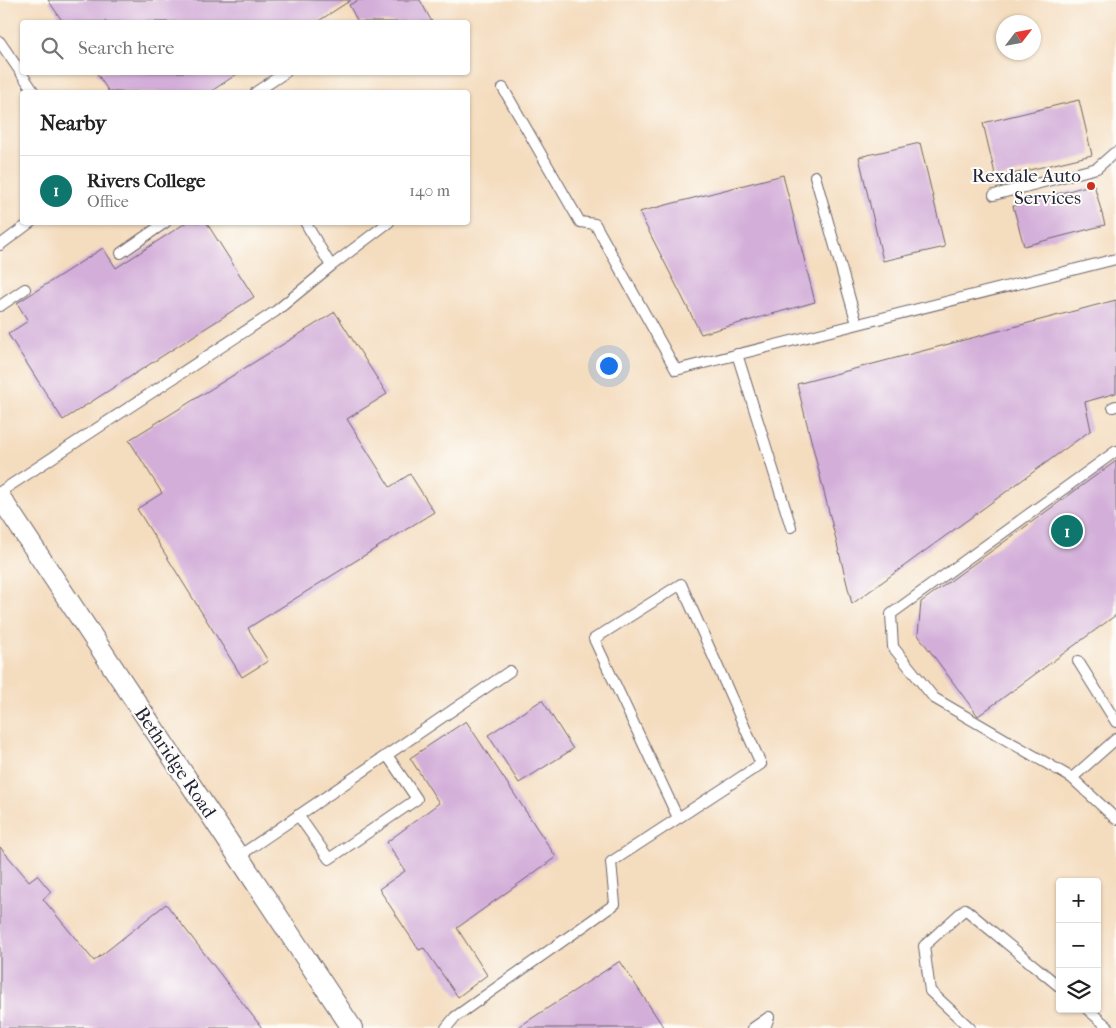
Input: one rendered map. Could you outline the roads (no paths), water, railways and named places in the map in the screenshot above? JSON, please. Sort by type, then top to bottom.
[{"type":"street","name":"Bethridge Road","points":[[0,497],[352,1028]]},
{"type":"lane","points":[[0,42],[20,71]]},
{"type":"lane","points":[[22,75],[33,90]]},
{"type":"lane","points":[[259,90],[282,75]]},
{"type":"lane","points":[[503,88],[580,222],[595,224],[676,370],[1116,259]]},
{"type":"lane","points":[[994,195],[1097,168],[1116,152]]},
{"type":"lane","points":[[815,176],[857,324]]},
{"type":"lane","points":[[0,245],[27,225]]},
{"type":"lane","points":[[121,253],[162,225]]},
{"type":"lane","points":[[307,225],[332,266]]},
{"type":"lane","points":[[0,492],[276,311],[384,225]]},
{"type":"lane","points":[[0,306],[26,289]]},
{"type":"lane","points":[[737,354],[791,527]]},
{"type":"lane","points":[[1116,451],[891,614],[893,647],[934,698],[1072,778],[1116,819]]},
{"type":"lane","points":[[446,1028],[455,1017],[615,904],[610,862],[678,818],[761,764],[681,584],[594,639],[678,818]]},
{"type":"lane","points":[[1078,661],[1116,722]]},
{"type":"lane","points":[[238,856],[510,672]]},
{"type":"lane","points":[[1072,778],[1116,739]]},
{"type":"lane","points":[[298,815],[329,860],[416,798],[387,755]]},
{"type":"lane","points":[[970,1028],[930,991],[924,946],[965,908],[1056,984]]},
{"type":"lane","points":[[1092,1013],[1109,1028]]},
{"type":"lane","points":[[753,1028],[769,1017],[765,1028]]},
{"type":"place","name":"Rexdale Auto Services","points":[[1091,186]]},
{"type":"place","name":"Rivers College","points":[[1067,531]]}]
